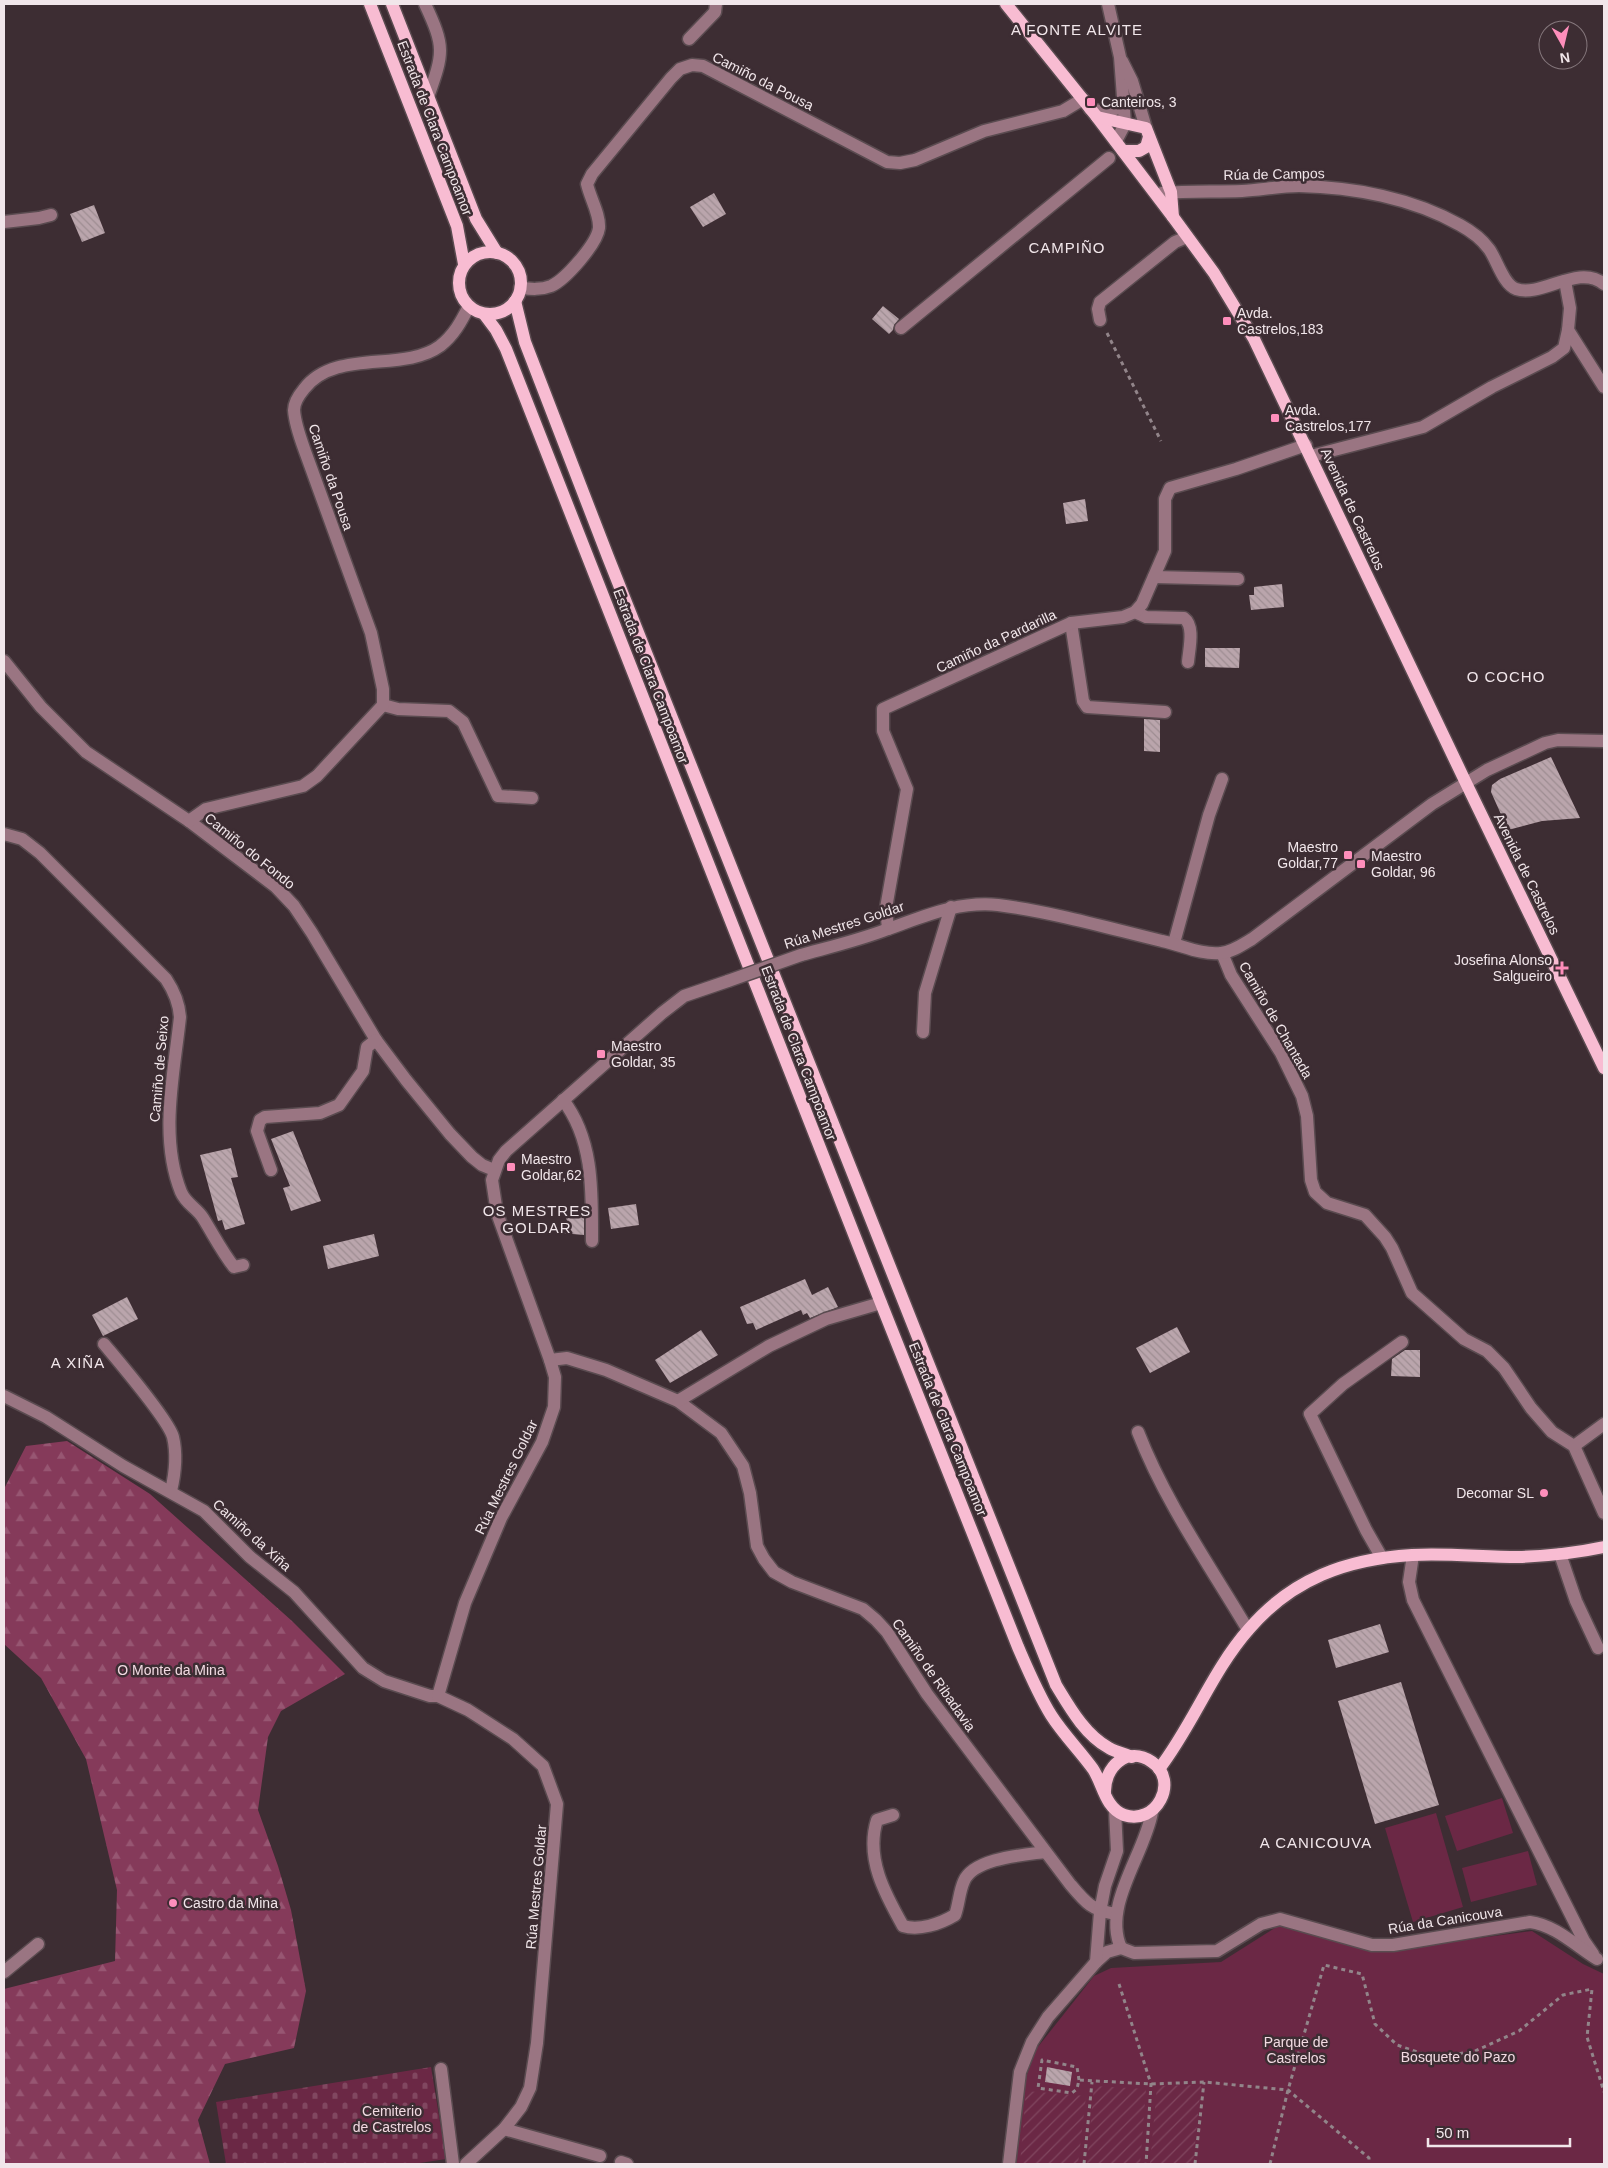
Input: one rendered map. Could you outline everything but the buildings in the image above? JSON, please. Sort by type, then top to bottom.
[{"type":"main road","name":"Estrada de Clara Campoamor","points":[[370,4],[457,226],[464,264],[458,281],[463,299],[469,306],[484,314],[496,330],[510,358],[1014,1637],[1039,1694],[1055,1721],[1094,1770],[1108,1802],[1115,1810]]},
{"type":"main road","name":"Estrada de Clara Campoamor","points":[[392,4],[476,219],[496,253],[510,260],[516,266],[521,280],[520,288]]},
{"type":"main road","name":"Avenida de Castrelos","points":[[1006,4],[1120,146],[1174,217],[1214,273],[1254,339],[1309,450],[1466,783],[1604,1068]]},
{"type":"main road","points":[[1090,108],[1147,132],[1171,192],[1174,217]]},
{"type":"main road","points":[[1120,146],[1139,152],[1146,147],[1147,132]]},
{"type":"main road","points":[[464,264],[479,254],[496,253]]},
{"type":"main road","points":[[484,314],[501,312],[515,301],[520,288]]},
{"type":"main road","name":"Estrada de Clara Campoamor","points":[[515,301],[525,342],[594,521],[1056,1685],[1080,1722],[1096,1738],[1110,1748],[1147,1759],[1159,1769]]},
{"type":"main road","points":[[1115,1810],[1133,1817],[1143,1816],[1152,1812],[1159,1805],[1165,1787],[1164,1778],[1159,1769],[1178,1743],[1218,1673],[1248,1630],[1290,1590],[1319,1574],[1382,1558],[1413,1555],[1518,1556],[1560,1554],[1604,1547]]},
{"type":"main road","points":[[1105,1793],[1106,1778],[1113,1765],[1122,1759],[1132,1756]]},
{"type":"street","points":[[425,4],[439,34],[441,61],[428,97]]},
{"type":"street","points":[[689,39],[715,12],[716,4]]},
{"type":"street","points":[[1108,4],[1120,57],[1125,124],[1120,146]]},
{"type":"street","points":[[1120,57],[1132,81],[1147,132]]},
{"type":"street","name":"Camiño da Pousa","points":[[520,288],[537,289],[551,286],[564,278],[595,240],[599,222],[587,184],[592,174],[671,78],[680,70],[692,65],[704,66],[887,162],[900,163],[915,160],[984,131],[1063,110],[1090,108]]},
{"type":"street","points":[[1090,108],[1106,112],[1116,110],[1123,103]]},
{"type":"street","points":[[901,328],[1109,158]]},
{"type":"street","name":"Rúa de Campos","points":[[1155,193],[1195,190],[1241,191],[1298,186],[1359,191],[1416,206],[1458,224],[1477,235],[1489,249],[1507,281],[1516,289],[1530,290],[1581,277],[1592,278],[1604,284]]},
{"type":"street","points":[[4,222],[51,215]]},
{"type":"street","points":[[1100,320],[1098,309],[1100,302],[1175,242],[1187,236]]},
{"type":"street","points":[[1188,662],[1190,627],[1188,620],[1184,618],[1146,617],[1135,612],[1142,604],[1165,551],[1165,499],[1170,488],[1309,450],[1422,426],[1449,413],[1552,357],[1564,348],[1570,308],[1565,281]]},
{"type":"street","name":"Camiño da Pousa","points":[[383,705],[383,689],[371,633],[297,429],[294,407],[299,394],[307,384],[337,367],[415,356],[438,347],[456,330],[469,306]]},
{"type":"street","points":[[1568,330],[1604,387]]},
{"type":"street","points":[[1154,577],[1238,579]]},
{"type":"street","name":"Camiño da Pardarilla","points":[[888,929],[886,908],[907,789],[883,730],[883,710],[1071,623],[1123,617],[1135,612]]},
{"type":"street","points":[[1071,623],[1083,701],[1087,707],[1165,712]]},
{"type":"street","name":"Camiño do Fondo","points":[[4,661],[41,707],[86,752],[189,821],[276,887],[294,906],[312,932],[376,1040],[450,1134],[472,1157],[494,1170]]},
{"type":"street","points":[[189,821],[206,810],[303,786],[317,776],[383,705],[398,710],[449,711],[463,722],[498,796],[532,798]]},
{"type":"street","name":"Rúa Mestres Goldar","points":[[466,2164],[504,2129],[521,2107],[530,2088],[537,2043],[557,1804],[543,1766],[513,1739],[468,1710],[438,1696],[465,1603],[501,1518],[542,1442],[550,1421],[555,1393],[555,1377],[550,1360],[497,1213],[492,1180],[494,1170],[506,1151],[662,1013],[684,996],[801,955],[888,929],[917,917],[951,908],[997,905],[1076,920],[1174,943],[1200,953],[1222,954],[1238,948],[1252,939],[1432,804],[1487,770],[1545,743],[1558,740],[1604,741]]},
{"type":"street","points":[[1174,943],[1209,815],[1222,779]]},
{"type":"street","name":"Camiño de Seixo","points":[[4,834],[22,840],[40,854],[166,979],[175,992],[180,1017],[169,1131],[171,1153],[181,1193],[190,1205],[200,1213],[234,1267],[243,1265]]},
{"type":"street","points":[[923,1032],[925,993],[951,908]]},
{"type":"street","name":"Camiño de Chantada","points":[[1222,954],[1231,975],[1281,1053],[1302,1096],[1307,1116],[1311,1180],[1315,1192],[1327,1203],[1365,1216],[1385,1237],[1392,1248],[1412,1293],[1464,1338],[1488,1351],[1504,1368],[1531,1408],[1552,1432],[1574,1446]]},
{"type":"street","points":[[271,1170],[257,1131],[260,1120],[265,1117],[320,1113],[339,1105],[363,1071],[368,1047],[376,1040]]},
{"type":"street","points":[[564,1100],[578,1120],[592,1177],[592,1241]]},
{"type":"street","points":[[678,1401],[769,1346],[826,1319],[881,1303]]},
{"type":"street","points":[[1382,1558],[1366,1530],[1310,1414],[1343,1384],[1402,1342]]},
{"type":"street","points":[[104,1344],[154,1408],[172,1437],[175,1474],[171,1491]]},
{"type":"street","name":"Camiño de Ribadavia","points":[[550,1360],[567,1358],[606,1370],[678,1401],[721,1434],[743,1466],[750,1493],[758,1546],[764,1559],[774,1572],[792,1582],[863,1610],[876,1620],[927,1694],[1045,1852],[1082,1898],[1100,1912]]},
{"type":"street","name":"Camiño da Xiña","points":[[4,1396],[46,1417],[123,1466],[204,1511],[250,1557],[294,1592],[363,1668],[384,1681],[430,1696],[438,1696]]},
{"type":"street","points":[[1604,1424],[1574,1446],[1604,1513]]},
{"type":"street","points":[[1138,1432],[1149,1460],[1163,1486],[1248,1630]]},
{"type":"street","points":[[1560,1554],[1576,1601],[1598,1648]]},
{"type":"street","name":"Rúa da Canicouva","points":[[1413,1555],[1409,1582],[1413,1600],[1584,1941],[1601,1961]]},
{"type":"street","points":[[1096,1962],[1100,1912],[1105,1886],[1117,1851],[1115,1810]]},
{"type":"street","points":[[1009,2164],[1020,2072],[1026,2054],[1048,2016],[1096,1962],[1107,1952],[1121,1948],[1117,1939],[1116,1914],[1149,1826],[1152,1812]]},
{"type":"street","points":[[893,1815],[877,1820],[874,1830],[874,1853],[878,1878],[903,1926],[912,1929],[944,1922],[955,1915],[964,1881],[971,1872],[1005,1858],[1045,1852]]},
{"type":"street","points":[[1100,1912],[1116,1914]]},
{"type":"street","name":"Rúa da Canicouva","points":[[1121,1948],[1134,1953],[1217,1951],[1262,1924],[1280,1919],[1372,1945],[1393,1946],[1530,1922],[1550,1928],[1601,1961]]},
{"type":"street","points":[[4,1972],[38,1944]]},
{"type":"street","points":[[441,2069],[453,2164]]},
{"type":"street","points":[[504,2129],[600,2156]]},
{"type":"path","points":[[1100,320],[1162,441]]},
{"type":"path","points":[[1270,2164],[1288,2090],[1324,1965],[1362,1974],[1375,2024],[1397,2045],[1435,2058],[1475,2051],[1519,2031],[1563,1995],[1592,1989],[1588,2037],[1604,2092]]},
{"type":"path","points":[[1119,1984],[1151,2084],[1146,2164]]},
{"type":"path","points":[[1042,2060],[1077,2067],[1079,2080],[1078,2089],[1072,2092],[1038,2088],[1042,2060]]},
{"type":"path","points":[[1079,2080],[1151,2084],[1204,2082],[1288,2090],[1369,2158],[1369,2164]]},
{"type":"path","points":[[1084,2164],[1092,2082]]},
{"type":"path","points":[[1195,2164],[1204,2082]]},
{"type":"green space","name":"O Monte da Mina","points":[[67,1441],[150,1494],[292,1621],[345,1674],[281,1711],[268,1737],[258,1810],[291,1910],[306,1991],[294,2048],[225,2064],[198,2120],[210,2164],[4,2164],[4,1989],[115,1961],[117,1890],[86,1759],[41,1678],[4,1644],[4,1489],[26,1446]]},
{"type":"green space","points":[[1502,1798],[1513,1833],[1457,1851],[1445,1816]]},
{"type":"green space","points":[[1436,1813],[1463,1907],[1413,1922],[1385,1828]]},
{"type":"green space","points":[[1528,1851],[1537,1885],[1471,1902],[1462,1868]]},
{"type":"green space","name":"Parque de Castrelos","points":[[1278,1926],[1376,1952],[1532,1931],[1583,1964],[1604,1974],[1604,2164],[1016,2164],[1026,2077],[1037,2048],[1094,1976],[1111,1968],[1221,1962]]},
{"type":"green space","name":"Cemiterio de Castrelos","points":[[431,2067],[446,2159],[413,2164],[226,2164],[216,2102]]},
{"type":"green space","points":[[1201,2085],[1193,2164],[1150,2164],[1157,2086]]},
{"type":"green space","points":[[1094,2086],[1146,2089],[1140,2164],[1087,2164]]},
{"type":"green space","points":[[1026,2091],[1086,2096],[1078,2164],[1020,2164]]},
{"type":"place","name":"Canteiros, 3","points":[[1091,102]]},
{"type":"place","name":"Avda. Castrelos,183","points":[[1227,321]]},
{"type":"place","name":"Avda. Castrelos,177","points":[[1275,418]]},
{"type":"place","name":"Maestro Goldar,77","points":[[1348,855]]},
{"type":"place","name":"Maestro Goldar, 96","points":[[1361,864]]},
{"type":"place","name":"Josefina Alonso Salgueiro","points":[[1562,968]]},
{"type":"place","name":"Maestro Goldar, 35","points":[[601,1054]]},
{"type":"place","name":"Maestro Goldar,62","points":[[511,1167]]},
{"type":"place","name":"Decomar SL","points":[[1544,1493]]},
{"type":"place","name":"Castro da Mina","points":[[173,1903]]},
{"type":"district","name":"A FONTE ALVITE","points":[[1077,30]]},
{"type":"district","name":"CAMPIÑO","points":[[1067,248]]},
{"type":"district","name":"O COCHO","points":[[1506,677]]},
{"type":"district","name":"OS MESTRES GOLDAR","points":[[537,1220]]},
{"type":"district","name":"A XIÑA","points":[[78,1363]]},
{"type":"district","name":"A CANICOUVA","points":[[1316,1843]]},
{"type":"park label","name":"Bosquete do Pazo","points":[[1458,2057]]}]
